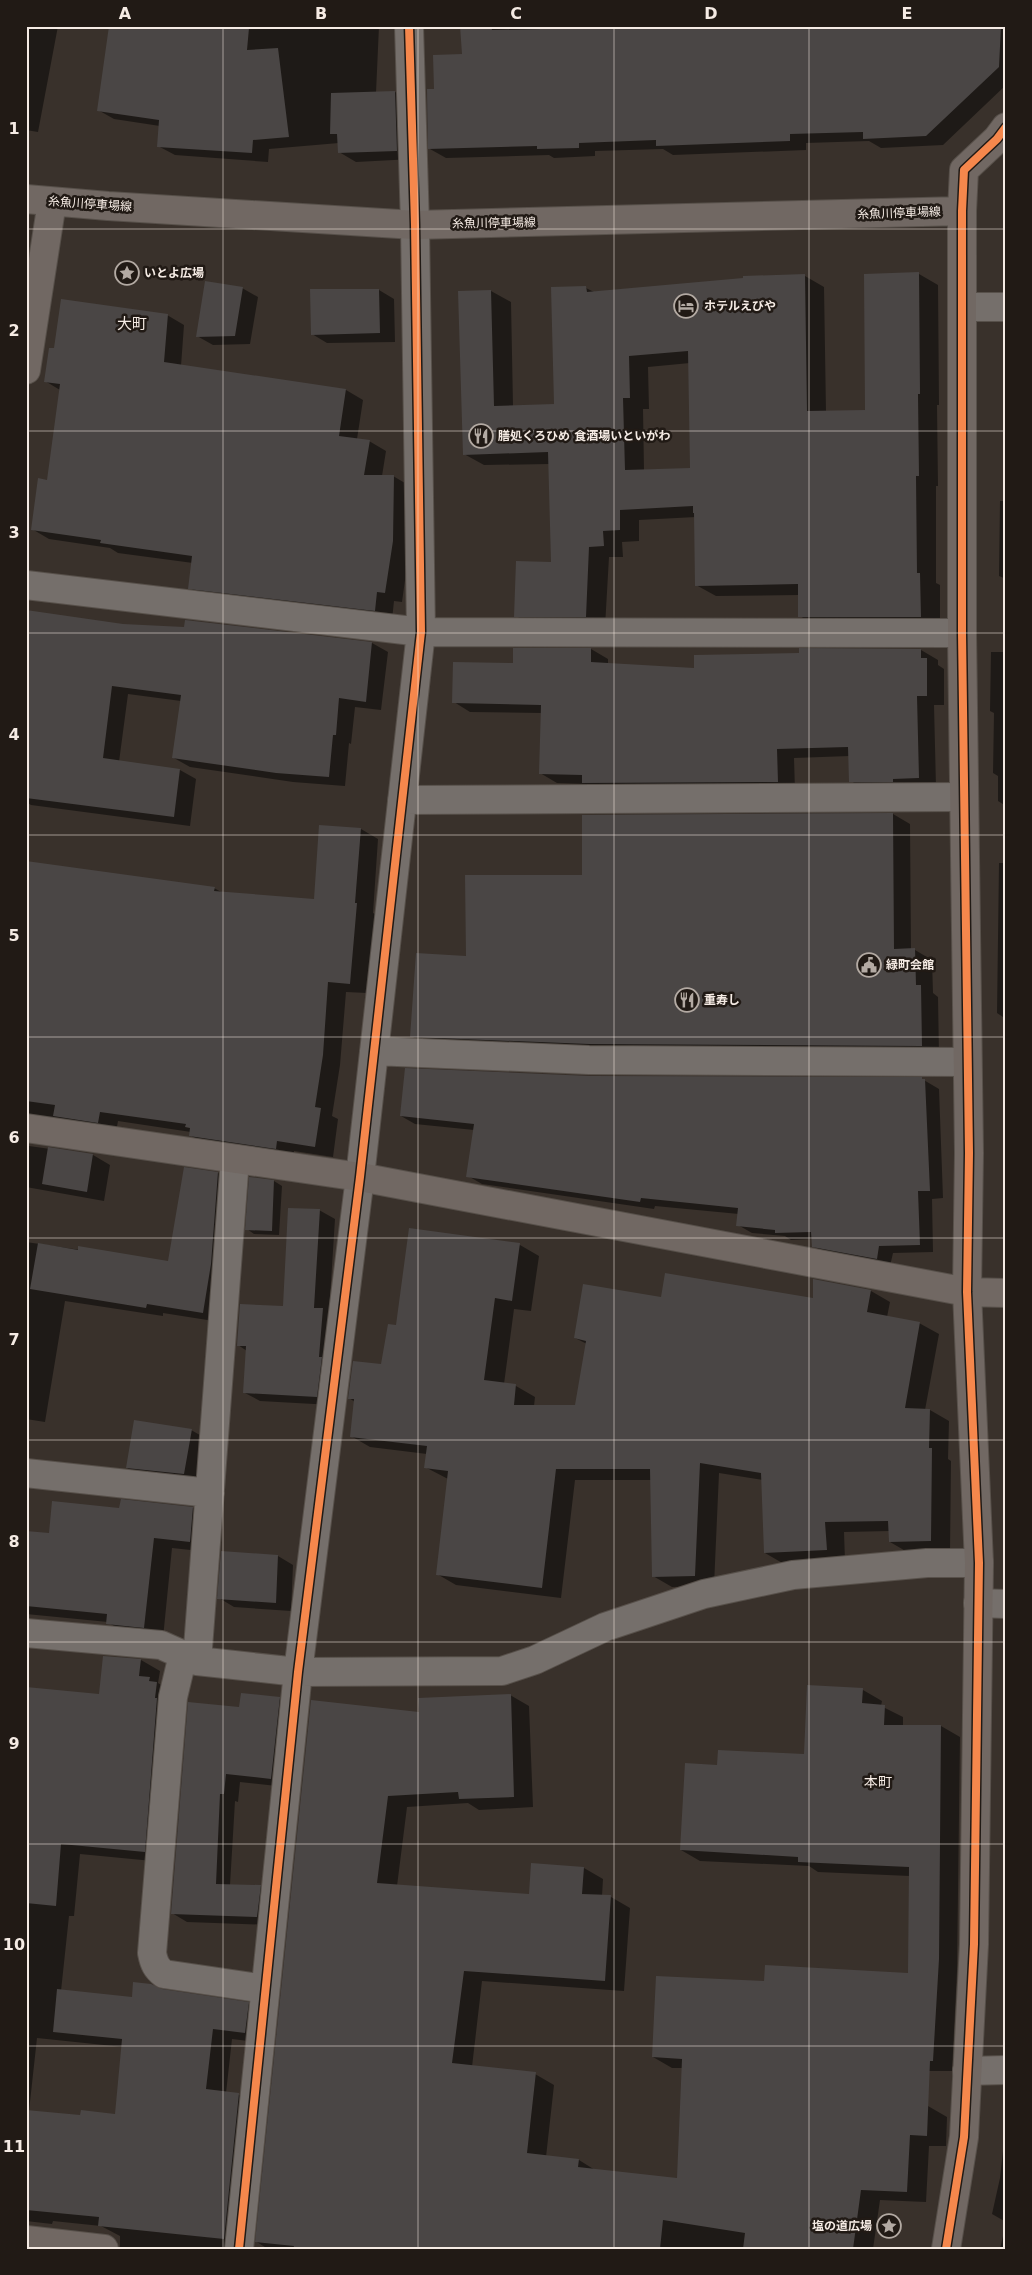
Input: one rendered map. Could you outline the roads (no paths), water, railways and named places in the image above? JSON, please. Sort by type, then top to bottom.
[{"type":"street","points":[[240,2249],[298,1672],[360,1177],[421,632],[415,225],[409,26]]},
{"type":"street","points":[[946,2249],[964,2137],[974,1944],[978,1603],[967,1292],[969,1153],[962,633],[962,210],[964,170],[997,139],[1006,127]]},
{"type":"street","points":[[26,370],[39,200]]},
{"type":"street","name":"糸魚川停車場線","points":[[39,200],[415,225],[962,210]]},
{"type":"street","points":[[963,307],[1006,307]]},
{"type":"street","points":[[26,585],[421,632],[962,633]]},
{"type":"street","points":[[402,800],[964,797]]},
{"type":"street","points":[[374,1051],[589,1060],[968,1062]]},
{"type":"street","points":[[26,1128],[360,1177],[967,1292],[1006,1293]]},
{"type":"street","points":[[235,1159],[210,1493],[190,1658],[173,1697],[152,1953],[153,1961],[164,1974],[265,1989]]},
{"type":"street","points":[[26,1473],[210,1493]]},
{"type":"street","points":[[26,1632],[161,1645],[190,1658],[298,1672],[502,1671],[535,1660],[605,1627],[704,1594],[793,1575],[927,1563],[978,1564]]},
{"type":"street","points":[[978,1603],[1006,1604]]},
{"type":"street","points":[[967,2071],[1006,2070]]},
{"type":"street","points":[[26,2240],[104,2249]]},
{"type":"place","name":"いとよ広場","points":[[127,273]]},
{"type":"place","name":"ホテルえびや","points":[[686,306]]},
{"type":"place","name":"膳処くろひめ 食酒場いといがわ","points":[[481,436]]},
{"type":"place","name":"緑町会館","points":[[869,965]]},
{"type":"place","name":"重寿し","points":[[687,1000]]},
{"type":"place","name":"塩の道広場","points":[[889,2226]]},
{"type":"district","name":"大町","points":[[132,324]]},
{"type":"district","name":"本町","points":[[878,1782]]}]
